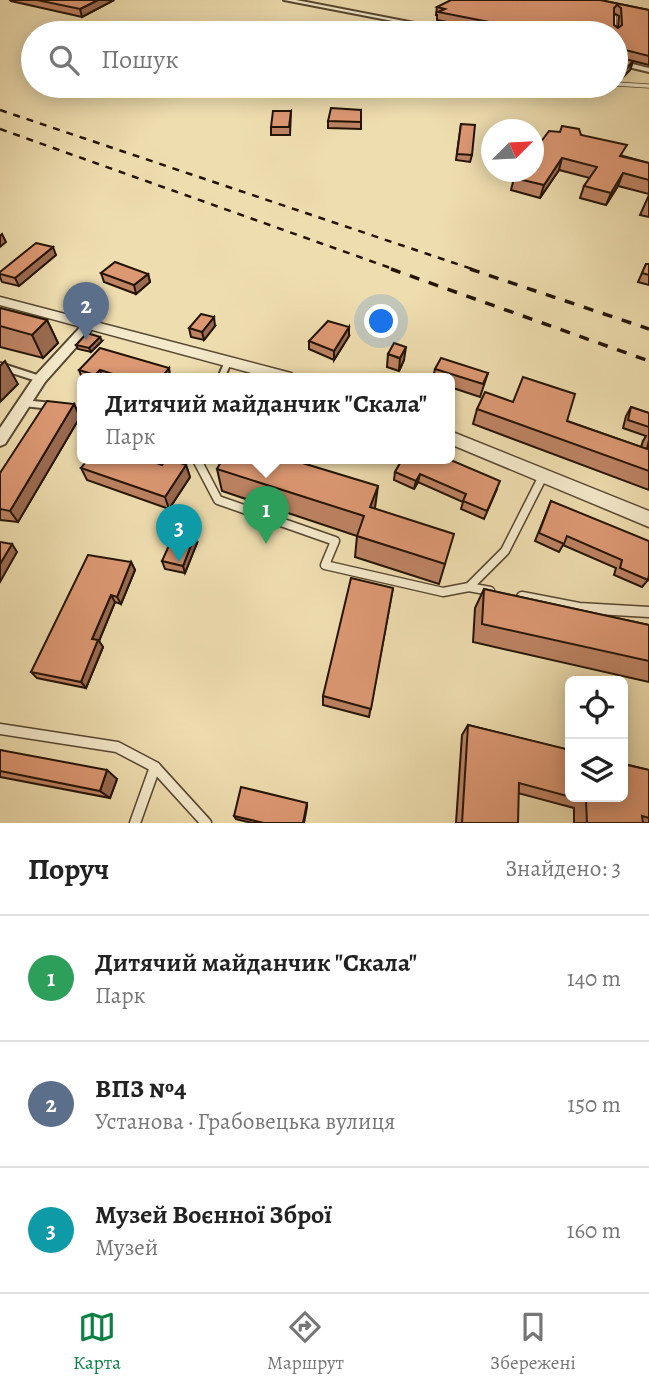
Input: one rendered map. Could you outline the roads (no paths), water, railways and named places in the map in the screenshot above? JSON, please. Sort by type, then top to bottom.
[{"type":"street","points":[[287,0],[394,21]]},
{"type":"street","points":[[628,65],[649,70]]},
{"type":"street","points":[[0,301],[271,373]]},
{"type":"street","points":[[0,440],[40,379],[90,324]]},
{"type":"street","points":[[455,439],[649,519]]},
{"type":"lane","points":[[628,85],[649,86]]},
{"type":"lane","points":[[223,373],[228,362]]},
{"type":"lane","points":[[0,366],[40,379]]},
{"type":"lane","points":[[24,403],[59,408]]},
{"type":"lane","points":[[199,464],[218,500],[335,541],[325,565],[443,592],[469,587],[496,593]]},
{"type":"lane","points":[[469,587],[505,551],[543,475]]},
{"type":"lane","points":[[510,595],[579,608],[649,612]]},
{"type":"lane","points":[[0,729],[117,747],[155,767],[206,823]]},
{"type":"lane","points":[[135,823],[155,767]]},
{"type":"railway","points":[[0,110],[475,270]]},
{"type":"railway","points":[[0,129],[396,270]]},
{"type":"railway","points":[[391,269],[649,361]]},
{"type":"railway","points":[[470,269],[649,329]]},
{"type":"place","name":"ВПЗ №4","points":[[86,340]]},
{"type":"place","name":"Дитячий майданчик \"Скала\"","points":[[266,544]]},
{"type":"place","name":"Музей Воєнної Зброї","points":[[179,562]]}]
